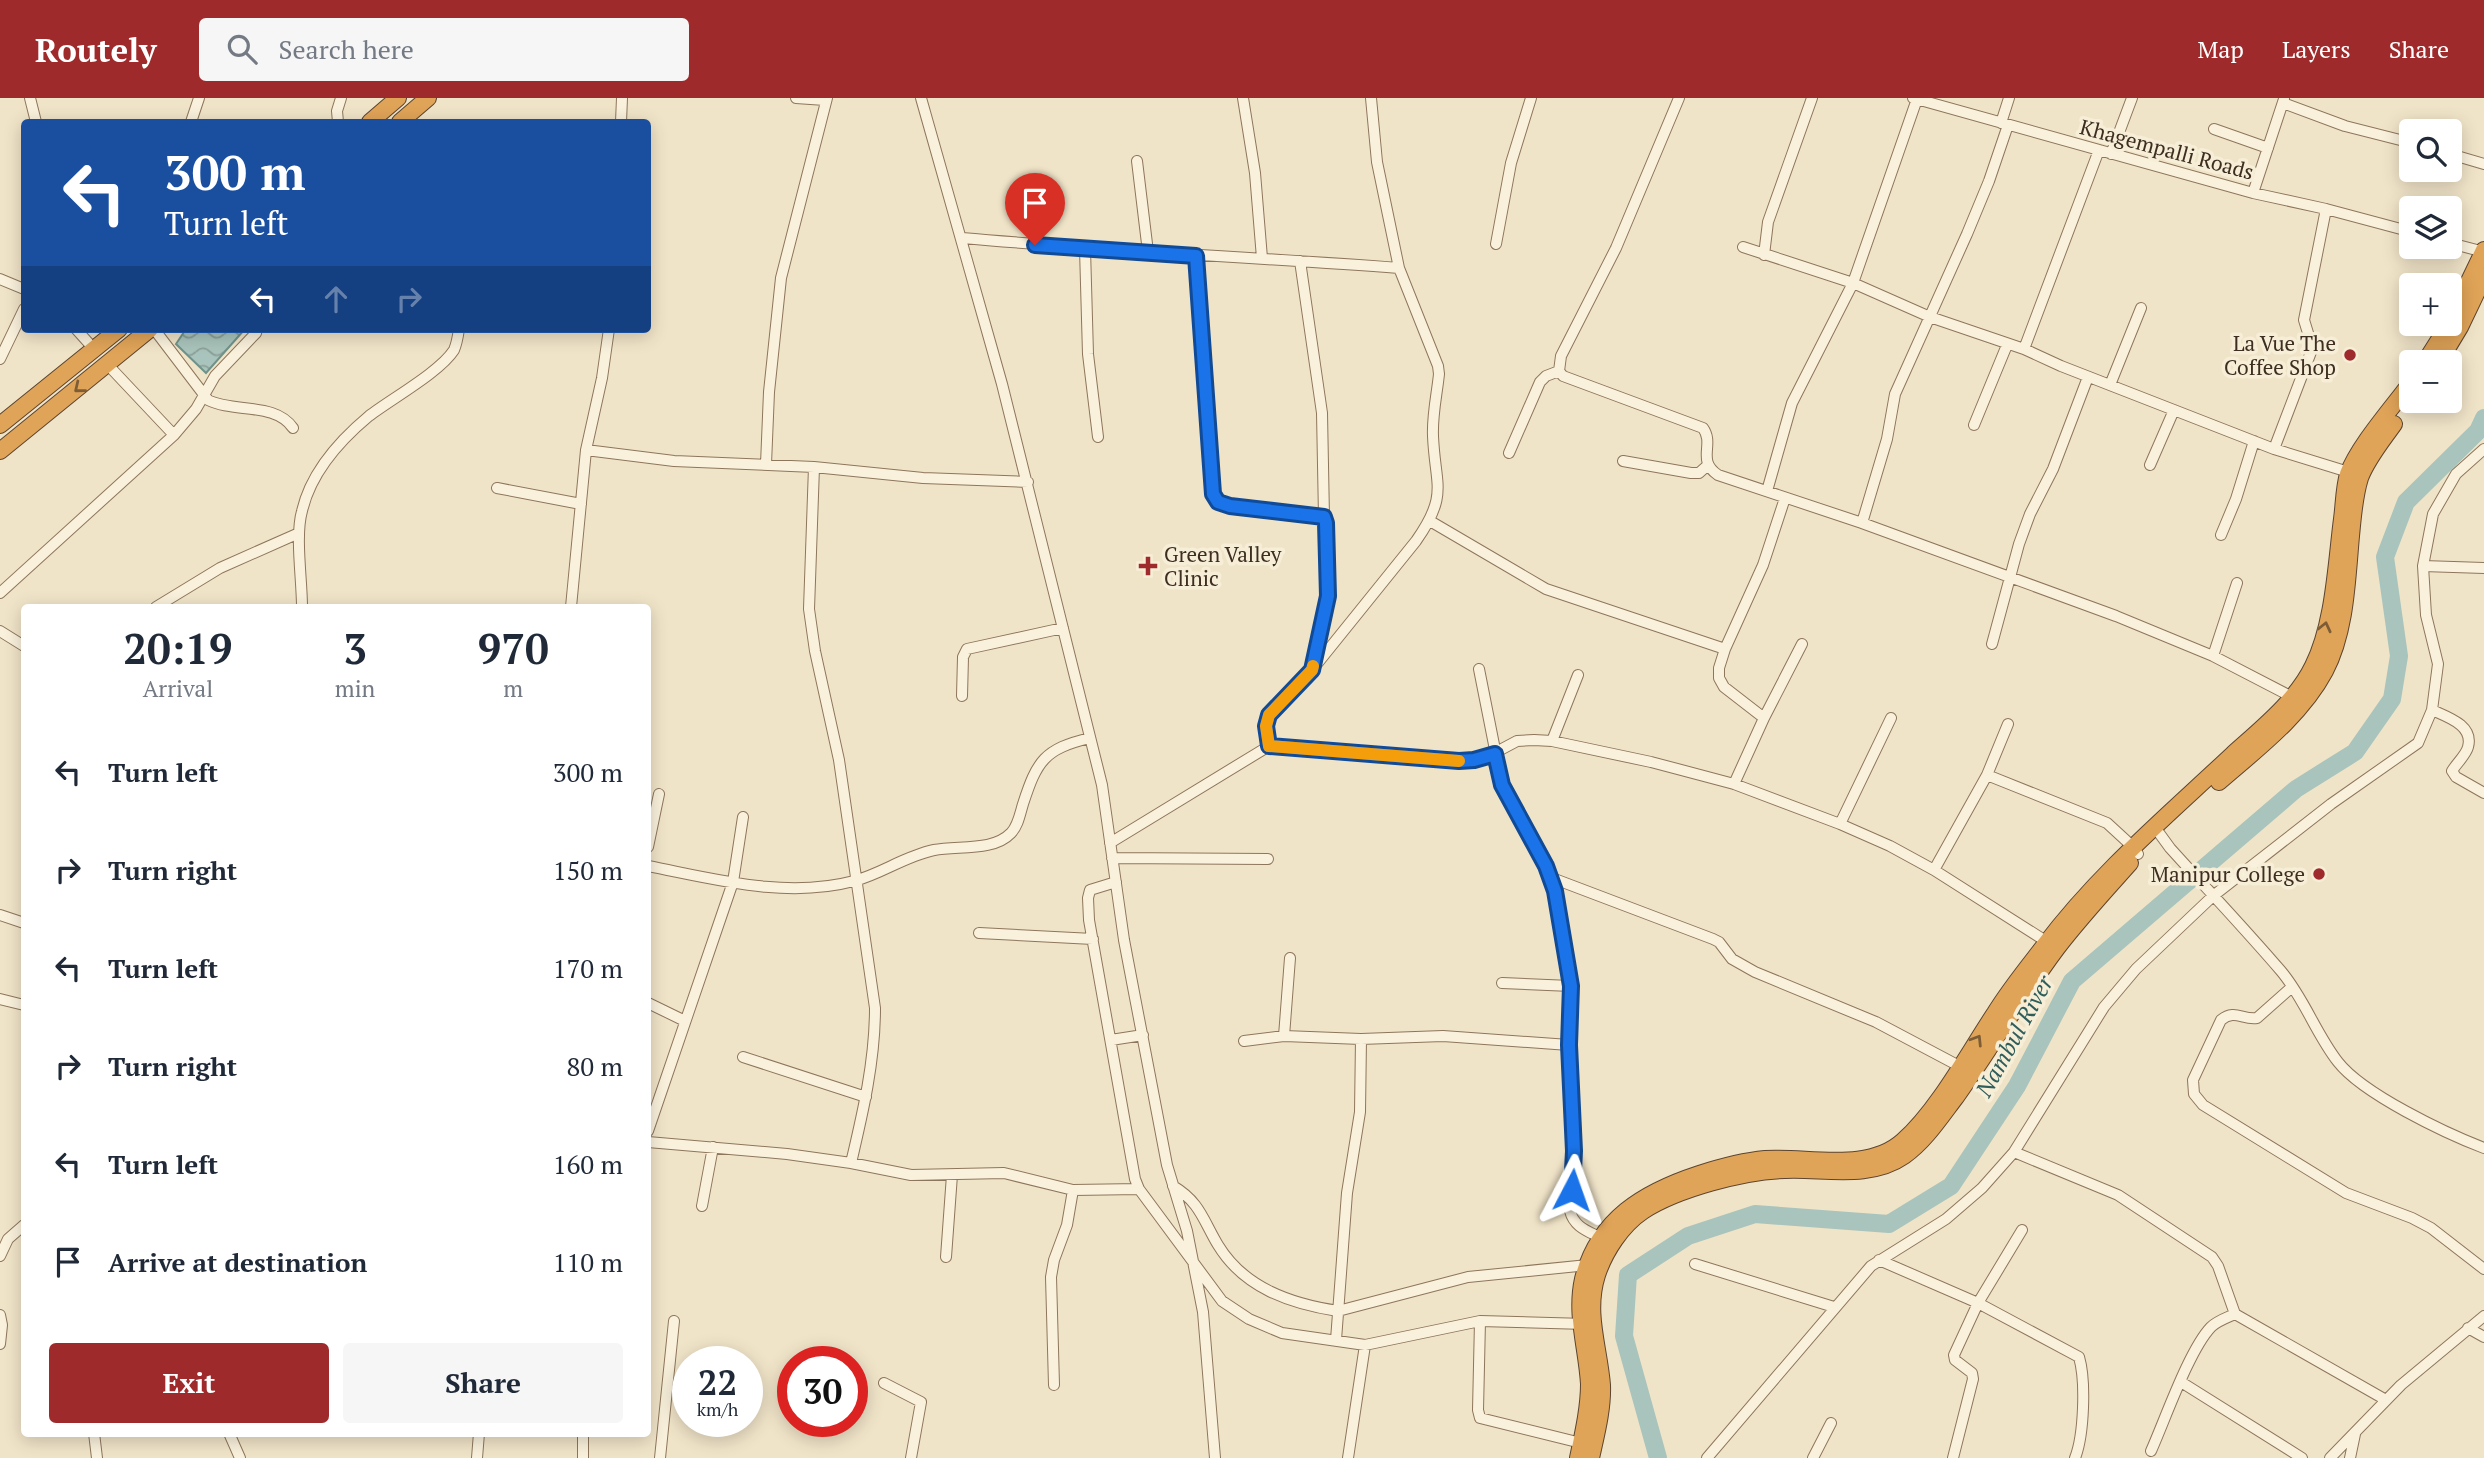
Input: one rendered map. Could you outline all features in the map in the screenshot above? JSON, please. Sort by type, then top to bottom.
[{"type":"highway","points":[[374,119],[398,98]]},
{"type":"highway","points":[[404,119],[428,98]]},
{"type":"highway","points":[[2462,296],[2484,251]]},
{"type":"highway","points":[[2446,350],[2484,277]]},
{"type":"highway","points":[[0,425],[114,333]]},
{"type":"highway","points":[[0,451],[147,333]]},
{"type":"highway","points":[[1580,1450],[1588,1383],[1583,1280],[1601,1238],[1615,1220],[1637,1201],[1662,1188],[1718,1168],[1763,1159],[1856,1160],[1894,1149],[1905,1140],[1961,1067],[1998,1008],[2135,850],[2238,765],[2325,671],[2337,639],[2342,615],[2355,499],[2355,474],[2399,402]]},
{"type":"highway","points":[[2355,474],[2401,413]]},
{"type":"highway","points":[[1591,1458],[1602,1388],[1586,1324],[1605,1256],[1614,1240],[1630,1222],[1643,1210],[1665,1200],[1732,1177],[1783,1170],[1871,1170],[1894,1163],[1928,1134],[1981,1062],[2052,945]]},
{"type":"street","points":[[30,98],[35,119]]},
{"type":"street","points":[[193,119],[199,98]]},
{"type":"street","points":[[338,119],[341,98]]},
{"type":"street","points":[[621,119],[622,98]]},
{"type":"street","points":[[766,464],[769,392],[781,278],[826,99],[796,98]]},
{"type":"street","points":[[921,98],[1028,482],[1102,785],[1113,882],[1124,940],[1134,1036],[1187,1231],[1203,1312],[1214,1458]]},
{"type":"street","points":[[1243,98],[1255,173],[1262,258]]},
{"type":"street","points":[[1269,746],[1266,726],[1269,715],[1312,670],[1430,521],[1439,492],[1433,435],[1438,366],[1399,268],[1377,162],[1371,98]]},
{"type":"street","points":[[1496,244],[1511,163],[1531,98]]},
{"type":"street","points":[[1559,371],[1561,356],[1616,248],[1679,98]]},
{"type":"street","points":[[1764,255],[1768,222],[1812,98]]},
{"type":"street","points":[[1767,491],[1792,403],[1853,283],[1915,98]]},
{"type":"street","name":"Khagempalli Roads","points":[[1915,98],[2253,193],[2399,229]]},
{"type":"street","points":[[1862,523],[1887,439],[1893,401],[1989,181],[2005,124],[2009,98]]},
{"type":"street","points":[[2111,153],[2132,98]]},
{"type":"street","points":[[2253,193],[2283,101],[2345,126],[2399,140]]},
{"type":"street","points":[[2214,129],[2268,148]]},
{"type":"street","points":[[2024,349],[2099,150]]},
{"type":"street","points":[[2462,158],[2484,164]]},
{"type":"street","points":[[1138,161],[1148,252]]},
{"type":"street","points":[[2274,449],[2311,352],[2311,339],[2304,320],[2326,209]]},
{"type":"street","points":[[962,238],[1085,249],[1399,268]]},
{"type":"street","points":[[2462,246],[2484,251]]},
{"type":"street","points":[[1743,247],[1853,283],[1930,317],[2024,349],[2088,377],[2274,449],[2355,474]]},
{"type":"street","points":[[1085,249],[1088,354],[1098,437]]},
{"type":"street","points":[[1196,256],[1213,494],[1218,502],[1230,506],[1324,517]]},
{"type":"street","points":[[1300,261],[1322,414],[1326,523],[1328,596],[1312,670]]},
{"type":"street","points":[[0,279],[21,288]]},
{"type":"street","points":[[2110,385],[2141,308]]},
{"type":"street","points":[[0,359],[21,315]]},
{"type":"street","points":[[80,333],[94,349]]},
{"type":"street","points":[[155,333],[204,396],[221,406],[278,415],[293,428]]},
{"type":"street","points":[[0,593],[174,435],[188,420],[215,376],[256,333]]},
{"type":"street","points":[[302,604],[299,533],[302,509],[318,470],[370,415],[448,357],[457,343],[458,333]]},
{"type":"street","points":[[571,604],[586,450],[602,378],[608,333]]},
{"type":"street","points":[[1974,425],[2007,345]]},
{"type":"street","points":[[107,364],[174,435]]},
{"type":"street","points":[[1509,453],[1541,382],[1546,376],[1559,371]]},
{"type":"street","points":[[1559,371],[1569,379],[1703,428],[1707,434],[1706,460],[1718,475],[1862,523],[2116,616],[2213,656],[2298,700]]},
{"type":"street","points":[[1992,644],[2030,514],[2053,470],[2088,377]]},
{"type":"street","points":[[2150,465],[2174,410]]},
{"type":"street","points":[[2221,535],[2236,499],[2253,441]]},
{"type":"street","points":[[1707,1458],[1871,1266],[1946,1219],[1982,1188],[2014,1152],[2117,989],[2211,895],[2418,743],[2432,710],[2438,664],[2426,615],[2423,566],[2433,514],[2456,474],[2484,449]]},
{"type":"street","points":[[586,450],[674,461],[766,464],[923,478],[1028,482]]},
{"type":"street","points":[[1623,461],[1690,474],[1699,472],[1708,465]]},
{"type":"street","points":[[814,467],[809,610],[815,651],[839,760],[875,1008],[875,1033],[866,1097],[851,1163]]},
{"type":"street","points":[[497,488],[580,504]]},
{"type":"street","points":[[1764,718],[1724,687],[1719,678],[1724,649],[1751,596],[1785,498]]},
{"type":"street","points":[[1430,521],[1546,589],[1724,649]]},
{"type":"street","points":[[160,604],[220,568],[299,533]]},
{"type":"street","points":[[2423,566],[2484,568]]},
{"type":"street","points":[[2213,656],[2237,583]]},
{"type":"street","points":[[962,696],[963,657],[967,649],[1063,628]]},
{"type":"street","points":[[0,631],[21,644]]},
{"type":"street","points":[[1734,784],[1802,644]]},
{"type":"street","points":[[1479,669],[1502,785],[1552,878],[1571,986],[1569,1045],[1574,1151],[1570,1211],[1572,1220],[1578,1226],[1601,1238]]},
{"type":"street","points":[[1552,741],[1578,675]]},
{"type":"street","points":[[2432,710],[2459,722],[2467,733],[2468,747],[2452,771],[2456,777],[2484,793]]},
{"type":"street","points":[[1840,824],[1891,718]]},
{"type":"street","points":[[1934,870],[1987,775],[2008,724]]},
{"type":"street","points":[[651,867],[733,882],[780,888],[809,888],[857,881],[921,853],[993,843],[1004,839],[1013,831],[1032,778],[1042,760],[1063,746],[1090,738]]},
{"type":"street","points":[[1110,843],[1269,746],[1459,761],[1495,754],[1517,741],[1552,741],[1651,762],[1734,784],[1840,824],[1890,846],[1934,870],[2052,945]]},
{"type":"street","points":[[1987,775],[2107,823],[2135,850]]},
{"type":"street","points":[[651,833],[659,794]]},
{"type":"street","points":[[651,1122],[733,882],[743,817]]},
{"type":"street","points":[[2157,830],[2292,986],[2337,1061],[2348,1074],[2434,1126],[2484,1147]]},
{"type":"street","points":[[1112,858],[1268,859]]},
{"type":"street","points":[[1552,878],[1713,939],[1732,959],[1755,972],[1877,1022],[1961,1067]]},
{"type":"street","points":[[1113,882],[1096,886],[1090,890],[1088,898],[1122,1114],[1139,1189],[1222,1301],[1249,1319],[1282,1333],[1365,1345],[1480,1321],[1586,1324]]},
{"type":"street","points":[[0,915],[21,922]]},
{"type":"street","points":[[979,933],[1093,939]]},
{"type":"street","points":[[1284,1036],[1290,958]]},
{"type":"street","points":[[1502,983],[1571,986]]},
{"type":"street","points":[[2292,986],[2257,1018],[2251,1019],[2236,1014],[2227,1015],[2221,1020],[2193,1080],[2194,1094],[2203,1105],[2346,1194],[2412,1218],[2431,1228],[2484,1269]]},
{"type":"street","points":[[0,999],[21,1004]]},
{"type":"street","points":[[651,1004],[685,1021]]},
{"type":"street","points":[[1111,1040],[1134,1036]]},
{"type":"street","points":[[1244,1041],[1284,1036],[1361,1039],[1443,1036],[1569,1045]]},
{"type":"street","points":[[1335,1340],[1348,1192],[1360,1112],[1361,1039]]},
{"type":"street","points":[[743,1058],[866,1097]]},
{"type":"street","points":[[651,1143],[711,1158],[851,1163],[911,1175],[1004,1173],[1073,1190],[1139,1189]]},
{"type":"street","points":[[2014,1152],[2118,1195],[2212,1257],[2218,1266],[2235,1314],[2386,1400]]},
{"type":"street","points":[[702,1206],[711,1158]]},
{"type":"street","points":[[946,1257],[952,1175]]},
{"type":"street","points":[[1173,1186],[1191,1198],[1198,1207],[1229,1261],[1259,1286],[1277,1297],[1301,1305],[1338,1311],[1468,1277],[1588,1265]]},
{"type":"street","points":[[1054,1385],[1051,1277],[1069,1216],[1073,1190]]},
{"type":"street","points":[[0,1256],[4,1238],[21,1229]]},
{"type":"street","points":[[1953,1458],[1973,1379],[1972,1373],[1955,1360],[1954,1355],[1978,1303],[2022,1230]]},
{"type":"street","points":[[1879,1260],[1978,1303],[2079,1357],[2083,1424],[2075,1458]]},
{"type":"street","points":[[1695,1264],[1834,1307]]},
{"type":"street","points":[[2151,1451],[2191,1359],[2208,1330],[2235,1314]]},
{"type":"street","points":[[0,1315],[0,1344]]},
{"type":"street","points":[[2330,1458],[2386,1400],[2484,1316]]},
{"type":"street","points":[[660,1458],[674,1321]]},
{"type":"street","points":[[1480,1321],[1480,1418],[1580,1450]]},
{"type":"street","points":[[2468,1328],[2484,1337]]},
{"type":"street","points":[[1348,1458],[1365,1345]]},
{"type":"street","points":[[2181,1382],[2302,1458]]},
{"type":"street","points":[[884,1383],[921,1402],[911,1458]]},
{"type":"street","points":[[1813,1458],[1831,1423]]},
{"type":"street","points":[[2350,1458],[2355,1431]]},
{"type":"street","points":[[94,1437],[97,1458]]},
{"type":"street","points":[[231,1437],[240,1458]]},
{"type":"street","points":[[477,1458],[479,1437]]},
{"type":"street","points":[[583,1437],[583,1458]]},
{"type":"water","points":[[183,333],[241,333],[206,373],[176,344]]},
{"type":"waterway","name":"Nambul River","points":[[1658,1458],[1624,1336],[1628,1275],[1688,1236],[1755,1214],[1889,1224],[1951,1186],[2017,1086],[2072,981],[2296,789],[2355,752],[2392,699],[2399,656],[2385,557],[2406,502],[2478,431],[2484,418]]},
{"type":"slow traffic","points":[[1313,666],[1269,715],[1266,726],[1269,746],[1459,761]]},
{"type":"place","name":"La Vue The Coffee Shop","points":[[2350,355]]},
{"type":"place","name":"Green Valley Clinic","points":[[1148,566]]},
{"type":"place","name":"Manipur College","points":[[2319,874]]},
{"type":"route","points":[[1035,245],[1196,256],[1213,494],[1218,502],[1230,506],[1324,517],[1328,596],[1312,670],[1269,715],[1266,726],[1269,746],[1459,761],[1495,754],[1502,785],[1552,878],[1555,891],[1571,986],[1569,1045],[1574,1151],[1572,1190]]}]
